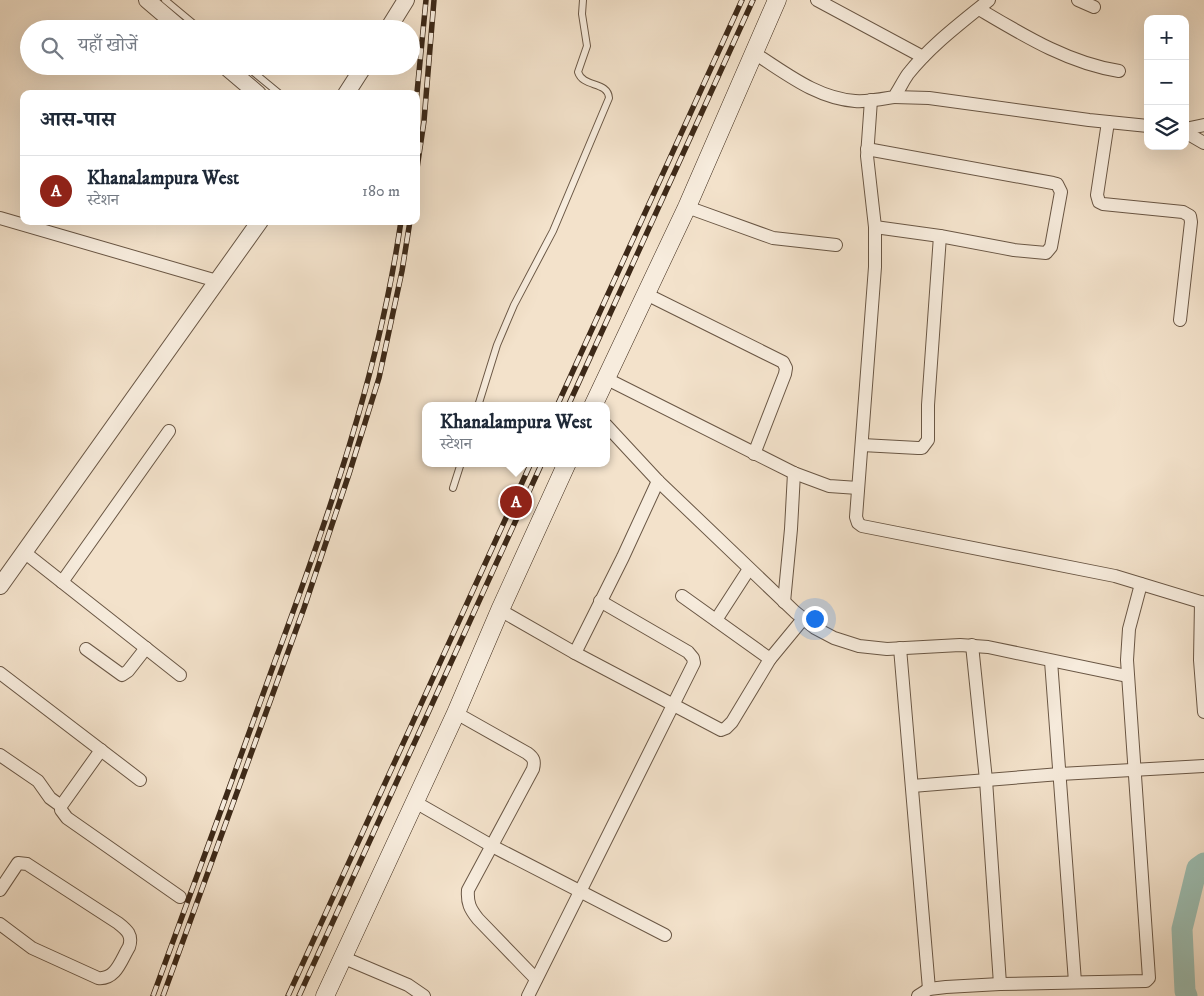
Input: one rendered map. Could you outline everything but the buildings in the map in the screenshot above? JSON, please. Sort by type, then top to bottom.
[{"type":"main road","points":[[595,402],[687,206],[778,0]]},
{"type":"main road","points":[[325,996],[456,713],[500,610],[565,467]]},
{"type":"street","points":[[147,0],[170,20]]},
{"type":"street","points":[[394,20],[406,0]]},
{"type":"street","points":[[817,0],[923,57]]},
{"type":"street","points":[[894,97],[907,75],[923,57],[939,41],[989,0]]},
{"type":"street","points":[[1078,0],[1094,7]]},
{"type":"street","points":[[979,9],[1021,34],[1057,52],[1101,68],[1120,71]]},
{"type":"street","points":[[754,53],[814,91],[832,97],[857,101],[894,97],[929,98],[1144,126]]},
{"type":"street","points":[[236,75],[253,90]]},
{"type":"street","points":[[349,90],[358,75]]},
{"type":"street","points":[[871,100],[867,149],[869,184],[875,227],[874,267],[856,517],[858,523],[862,526],[1115,576],[1202,602],[1200,660],[1204,712]]},
{"type":"street","points":[[1108,122],[1097,195],[1099,202],[1103,204],[1183,212],[1190,216],[1191,222],[1180,320]]},
{"type":"street","points":[[1189,130],[1204,125]]},
{"type":"street","points":[[1189,134],[1204,143]]},
{"type":"street","points":[[867,149],[1053,183],[1057,184],[1062,192],[1051,247],[1046,253],[1014,250],[940,236],[875,227]]},
{"type":"street","points":[[687,206],[773,238],[836,245]]},
{"type":"street","points":[[0,218],[20,224]]},
{"type":"street","points":[[24,225],[217,281]]},
{"type":"street","points":[[0,586],[257,225]]},
{"type":"street","points":[[862,445],[918,448],[925,445],[928,440],[928,405],[940,236]]},
{"type":"street","points":[[646,294],[783,362],[786,368],[785,374],[754,454]]},
{"type":"street","points":[[605,378],[794,474],[829,486],[858,488]]},
{"type":"street","points":[[610,429],[658,481],[784,602],[815,628],[834,638],[859,646],[887,650],[972,645],[988,647],[1127,676]]},
{"type":"street","points":[[62,582],[169,432]]},
{"type":"street","points":[[784,602],[794,474]]},
{"type":"street","points":[[575,653],[623,557],[658,481]]},
{"type":"street","points":[[24,552],[180,674]]},
{"type":"street","points":[[716,620],[749,569]]},
{"type":"street","points":[[900,648],[912,786],[923,993],[946,987],[1000,984],[1146,981],[1149,978],[1127,676],[1129,628],[1141,584]]},
{"type":"street","points":[[682,596],[770,659]]},
{"type":"street","points":[[528,996],[694,664],[693,658],[688,652],[600,601]]},
{"type":"street","points":[[500,610],[575,653],[721,730],[732,722],[770,659],[803,619]]},
{"type":"street","points":[[972,645],[986,780],[1000,984]]},
{"type":"street","points":[[86,649],[122,675],[128,671],[146,648]]},
{"type":"street","points":[[1051,661],[1075,982]]},
{"type":"street","points":[[0,673],[140,780]]},
{"type":"street","points":[[456,713],[527,753],[533,758],[535,763],[468,890],[468,900],[470,909],[536,979]]},
{"type":"street","points":[[61,806],[101,750]]},
{"type":"street","points":[[0,755],[38,781],[50,798],[61,806],[61,810],[67,818],[180,897]]},
{"type":"street","points":[[912,786],[1060,774],[1204,766]]},
{"type":"street","points":[[415,802],[492,846],[665,935]]},
{"type":"street","points":[[0,890],[16,866],[22,862],[118,923],[126,929],[131,941],[110,976],[104,979],[32,948],[0,924]]},
{"type":"street","points":[[342,957],[408,985],[424,996]]},
{"type":"lane","points":[[165,0],[189,20]]},
{"type":"lane","points":[[479,402],[497,345],[514,305],[553,231],[609,98],[609,93],[606,90],[582,80],[578,72],[586,46],[582,14],[584,0]]},
{"type":"lane","points":[[257,75],[275,90]]},
{"type":"lane","points":[[453,488],[460,467]]},
{"type":"waterway","points":[[1187,996],[1185,991],[1182,929],[1197,868],[1204,863]]},
{"type":"railway","points":[[420,62],[426,0]]},
{"type":"railway","points":[[420,148],[434,0]]},
{"type":"railway","points":[[559,402],[742,0]]},
{"type":"railway","points":[[570,402],[753,0]]},
{"type":"railway","points":[[417,90],[419,75]]},
{"type":"railway","points":[[153,996],[295,607],[350,444],[379,334],[400,225]]},
{"type":"railway","points":[[163,996],[304,608],[349,474],[379,378],[402,271],[409,225]]},
{"type":"railway","points":[[288,996],[529,467]]},
{"type":"railway","points":[[299,996],[540,467]]},
{"type":"place","name":"Khanalampura West","points":[[516,502]]}]
